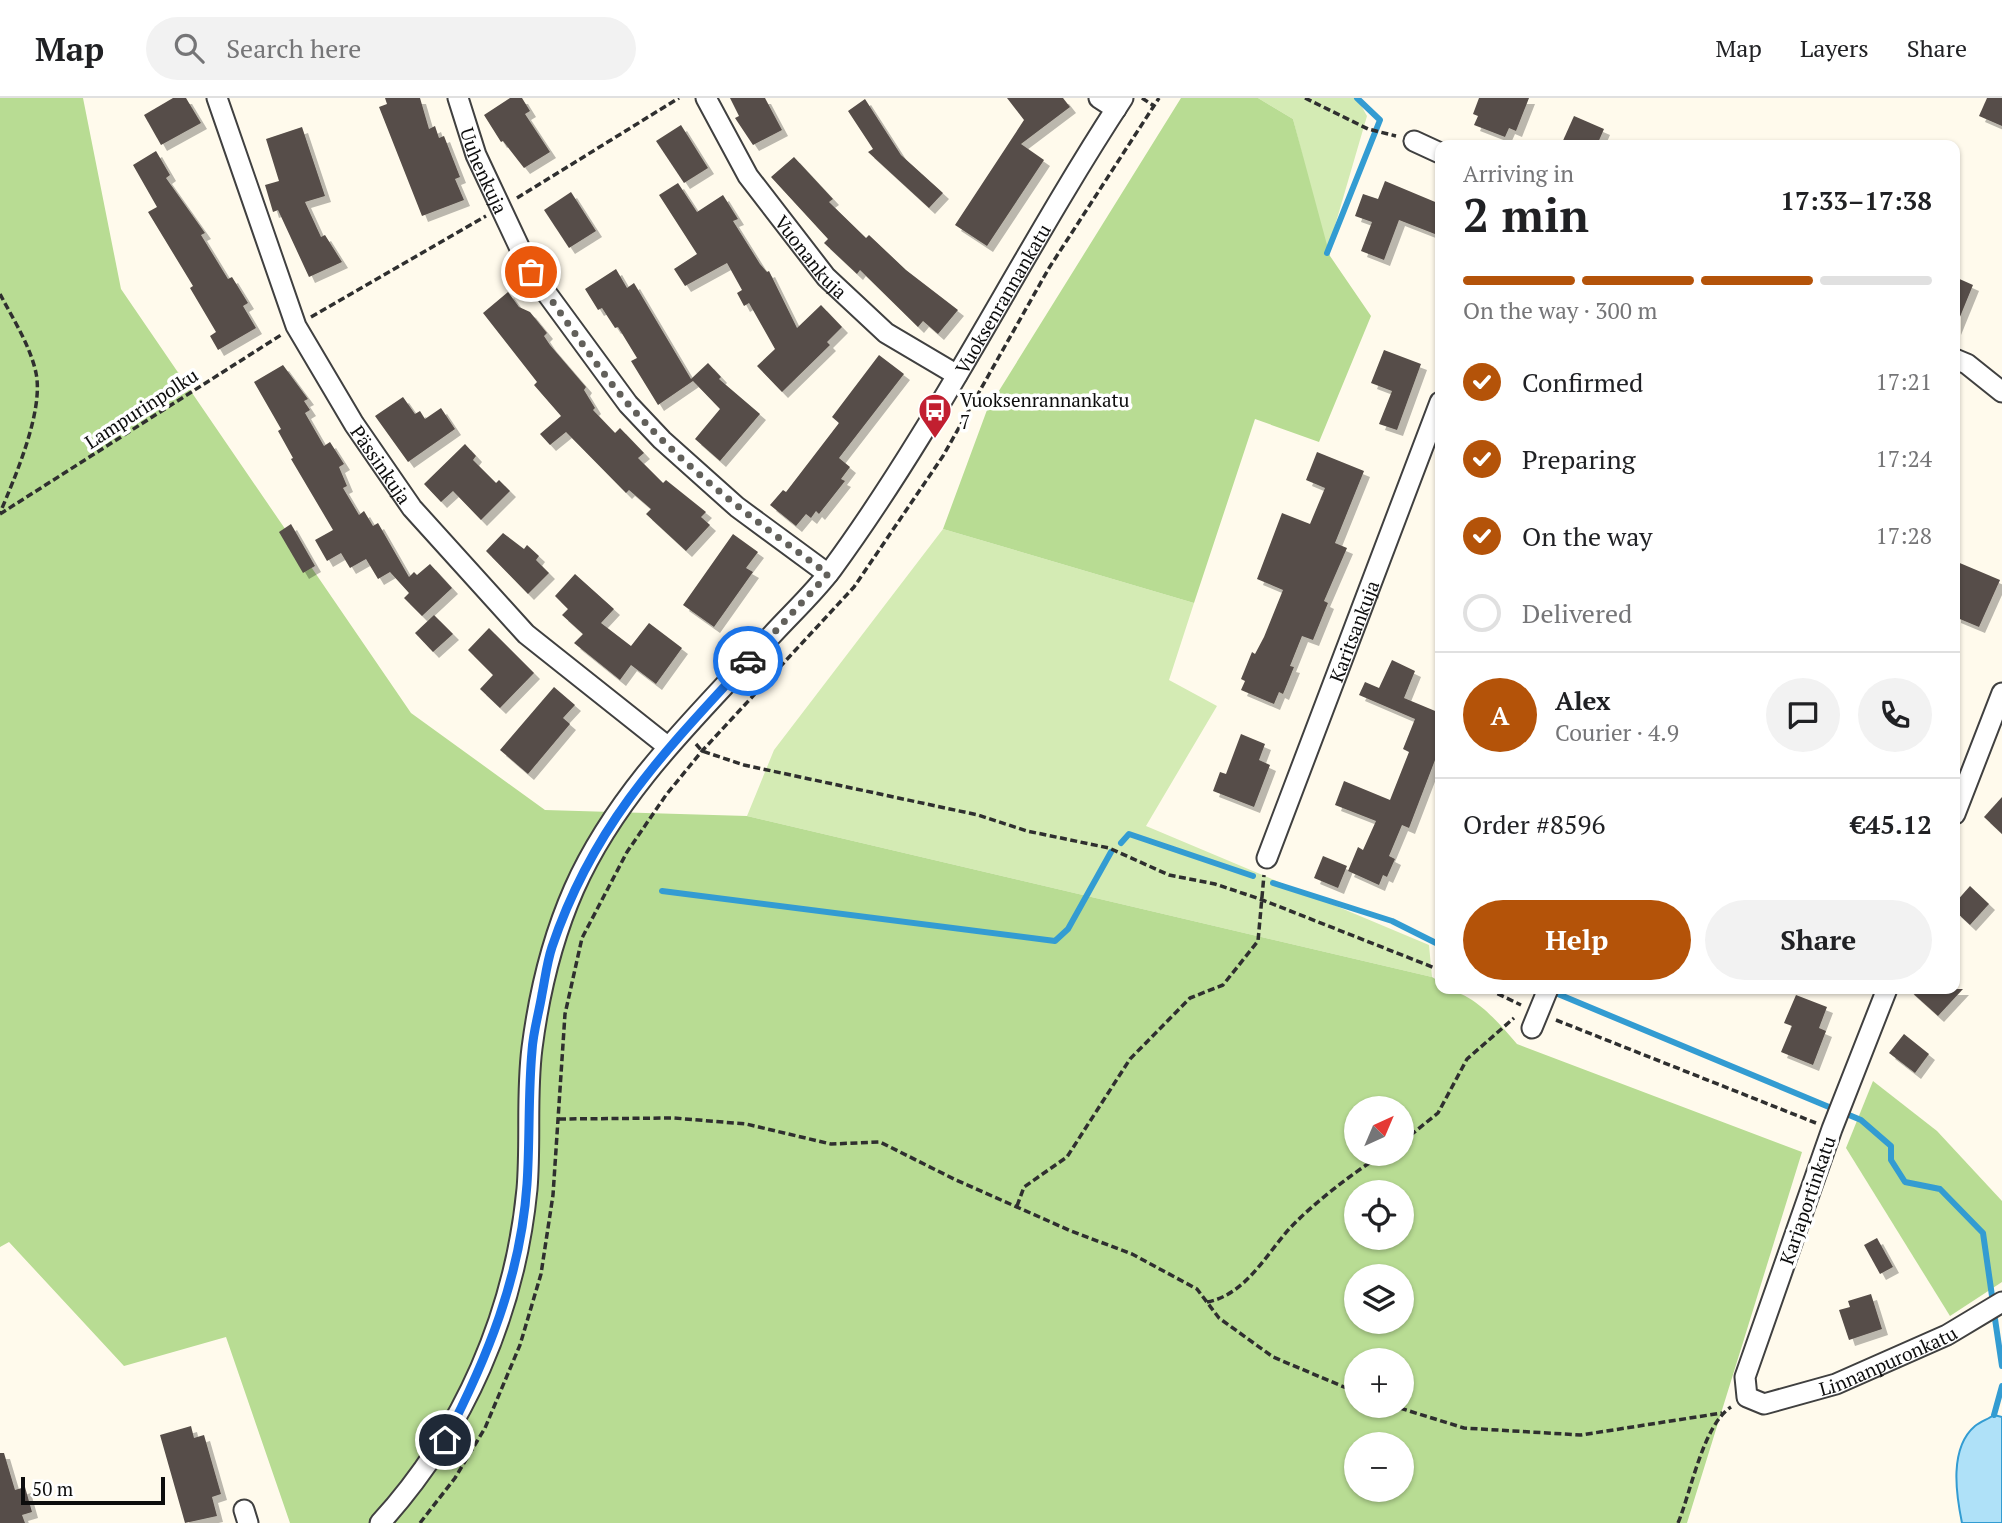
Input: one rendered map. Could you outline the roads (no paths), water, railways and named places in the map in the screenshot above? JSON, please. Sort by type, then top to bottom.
[{"type":"street","name":"Pässinkuja","points":[[217,98],[296,326],[354,424],[412,508],[526,634],[579,679],[667,746]]},
{"type":"street","name":"Uuhenkuja","points":[[458,98],[476,155],[531,272],[628,404],[662,440],[737,508],[828,574]]},
{"type":"street","name":"Vuonankuja","points":[[706,98],[748,176],[826,277],[886,333],[957,376]]},
{"type":"street","points":[[1098,98],[1119,104]]},
{"type":"street","name":"Vuoksenrannankatu","points":[[380,1523],[409,1492],[445,1440],[470,1390],[502,1314],[519,1252],[527,1185],[532,1049],[551,950],[575,887],[610,822],[667,746],[828,574],[957,376],[1045,220],[1119,104]]},
{"type":"street","points":[[1414,141],[1435,151]]},
{"type":"street","points":[[1960,361],[2002,392]]},
{"type":"street","name":"Karitsankuja","points":[[1267,858],[1435,415]]},
{"type":"street","points":[[1960,801],[2002,693]]},
{"type":"street","points":[[1535,1021],[1546,994]]},
{"type":"street","name":"Karjaportinkatu","points":[[1756,1400],[1745,1377],[1832,1129],[1885,994]]},
{"type":"street","name":"Linnanpuronkatu","points":[[1756,1400],[1836,1384],[1947,1335],[2002,1302]]},
{"type":"water","points":[[1994,1415],[2002,1417],[2002,1523],[1962,1523],[1957,1485],[1961,1446],[1975,1426]]},
{"type":"waterway","points":[[1327,253],[1380,120],[1357,98]]},
{"type":"waterway","points":[[1121,843],[1129,834],[1253,876]]},
{"type":"waterway","points":[[662,891],[1055,941],[1068,929],[1111,852]]},
{"type":"waterway","points":[[1273,883],[1392,921],[1435,942]]},
{"type":"waterway","points":[[1558,994],[1829,1107]]},
{"type":"waterway","points":[[1849,1115],[1861,1120],[1891,1146],[1891,1160],[1905,1182],[1940,1189],[1983,1233],[1992,1296]]},
{"type":"waterway","points":[[1995,1319],[2002,1366]]},
{"type":"waterway","points":[[1994,1415],[2002,1386]]},
{"type":"place","name":"Vuoksenrannankatu 7","points":[[935,440]]}]
